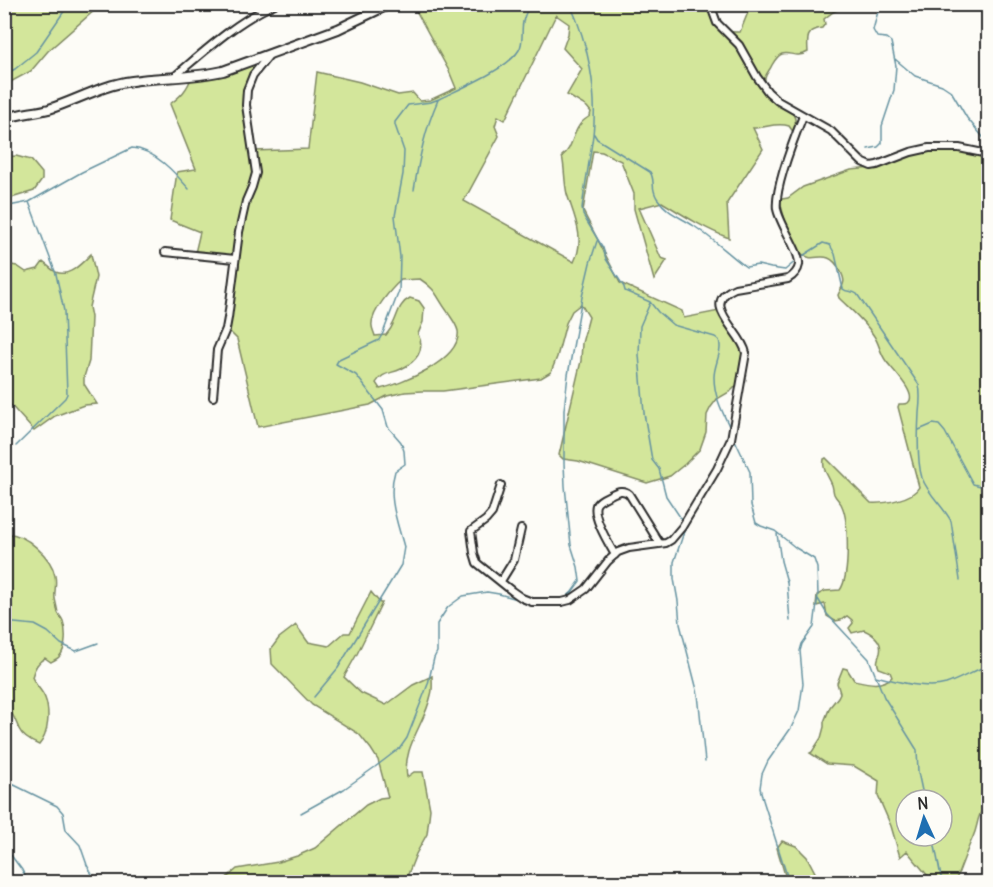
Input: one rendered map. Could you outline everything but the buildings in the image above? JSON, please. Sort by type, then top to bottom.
[{"type":"street","points":[[176,76],[241,22],[275,4]]},
{"type":"street","points":[[4,119],[45,110],[109,86],[130,81],[223,71],[348,25],[390,4]]},
{"type":"street","points":[[710,4],[717,23],[739,45],[763,87],[778,101],[831,131],[862,162],[871,166],[929,148],[959,148],[988,154]]},
{"type":"street","points":[[213,397],[217,350],[226,329],[243,212],[256,173],[246,105],[247,90],[253,75],[271,53]]},
{"type":"street","points":[[501,485],[492,513],[473,529],[471,534],[476,560],[512,591],[532,602],[570,600],[586,589],[615,555],[629,548],[666,543],[682,527],[717,469],[731,439],[746,353],[742,342],[722,313],[723,296],[735,288],[788,279],[799,265],[781,221],[777,202],[790,151],[803,116]]},
{"type":"street","points":[[165,252],[236,259]]},
{"type":"street","points":[[615,555],[597,519],[595,509],[599,501],[622,490],[627,491],[660,544]]},
{"type":"street","points":[[501,581],[514,560],[521,529]]},
{"type":"green space","points":[[5,5],[95,5],[97,8],[48,51],[31,71],[5,85]]},
{"type":"green space","points":[[413,5],[714,5],[723,27],[730,31],[740,32],[751,5],[848,5],[833,12],[824,19],[825,24],[822,28],[810,33],[808,52],[781,55],[766,75],[766,85],[770,91],[793,114],[796,123],[794,133],[789,126],[784,125],[753,128],[763,149],[727,203],[729,238],[662,202],[639,208],[661,258],[667,260],[654,280],[634,209],[634,194],[621,161],[602,152],[593,151],[583,211],[620,283],[682,311],[684,318],[719,311],[743,348],[743,370],[737,385],[717,399],[711,407],[707,415],[706,432],[700,449],[670,476],[647,483],[578,461],[563,459],[559,455],[589,317],[581,304],[572,311],[566,323],[551,372],[541,378],[443,391],[405,392],[387,396],[370,405],[258,427],[237,339],[229,328],[239,266],[238,257],[195,253],[200,232],[170,220],[177,172],[196,169],[170,104],[183,92],[192,76],[260,58],[247,96],[254,151],[308,149],[317,72],[360,82],[398,95],[413,93],[420,101],[430,100],[456,88]],"holes":[[[556,15],[569,24],[563,48],[582,69],[567,95],[591,112],[590,116],[579,126],[566,153],[562,156],[567,194],[579,236],[574,262],[464,201],[499,136],[495,126],[498,116],[505,120]],[[420,279],[433,290],[455,323],[458,331],[457,342],[441,361],[428,369],[402,382],[380,389],[376,383],[381,377],[406,366],[418,355],[421,345],[418,334],[423,322],[424,308],[419,301],[410,298],[401,307],[386,335],[375,336],[372,326],[374,314],[401,280]]]},
{"type":"green space","points":[[953,149],[988,156],[988,804],[980,815],[955,882],[933,882],[907,851],[900,857],[897,848],[954,848],[954,788],[894,788],[894,836],[878,796],[879,781],[854,766],[827,764],[810,753],[821,738],[830,707],[840,693],[837,683],[843,668],[847,669],[854,680],[864,682],[879,683],[892,677],[890,672],[879,668],[877,662],[881,649],[874,636],[864,630],[852,633],[849,628],[853,623],[847,616],[835,621],[827,616],[825,604],[816,606],[817,595],[825,591],[840,590],[846,574],[847,562],[844,514],[834,494],[824,459],[826,458],[871,503],[905,498],[919,487],[898,407],[899,404],[907,403],[910,394],[903,381],[884,358],[876,339],[839,298],[838,295],[844,281],[835,263],[825,257],[811,258],[797,249],[780,201],[803,187],[851,170],[872,168],[929,150]]},
{"type":"green space","points":[[16,156],[31,160],[42,173],[42,180],[34,191],[5,200],[5,157]]},
{"type":"green space","points":[[91,254],[96,277],[89,307],[91,317],[89,361],[84,384],[97,404],[84,405],[55,416],[34,431],[8,402],[5,403],[5,264],[17,266],[26,272],[38,269],[43,262],[56,272],[66,273]]},
{"type":"green space","points":[[5,534],[12,534],[28,541],[49,561],[55,576],[55,599],[58,613],[65,629],[62,654],[51,662],[45,658],[42,660],[36,666],[32,677],[44,695],[48,709],[47,729],[39,745],[22,734],[12,714],[5,707]]},
{"type":"green space","points":[[371,592],[382,603],[344,677],[361,693],[386,705],[413,685],[432,676],[432,690],[428,706],[411,746],[406,766],[407,777],[414,772],[423,772],[430,809],[427,834],[405,882],[222,882],[237,869],[278,862],[315,848],[366,805],[388,797],[378,760],[359,734],[312,705],[272,664],[271,649],[279,638],[296,625],[308,642],[329,646],[344,633],[350,633]]},
{"type":"green space","points":[[782,841],[796,846],[807,857],[820,882],[787,882],[777,848]]},
{"type":"waterway","points":[[4,75],[36,52],[69,4]]},
{"type":"waterway","points":[[150,4],[156,6],[172,4]]},
{"type":"waterway","points":[[314,697],[338,668],[401,565],[404,547],[392,500],[395,471],[405,464],[401,442],[388,427],[383,410],[356,375],[336,364],[339,359],[379,340],[399,291],[400,257],[395,216],[403,174],[404,151],[395,122],[408,105],[439,99],[505,64],[521,47],[523,20],[530,4]]},
{"type":"waterway","points":[[570,4],[587,51],[593,85],[593,135],[582,208],[583,215],[625,291],[650,302],[673,325],[719,340],[720,349],[714,372],[714,384],[731,430]]},
{"type":"waterway","points":[[868,149],[878,147],[882,143],[882,126],[894,90],[896,66],[891,42],[886,38],[877,37],[873,30],[880,4]]},
{"type":"waterway","points":[[895,59],[915,76],[942,85],[951,91],[967,118],[988,143]]},
{"type":"waterway","points":[[414,190],[423,144],[438,100]]},
{"type":"waterway","points":[[594,134],[597,139],[650,172],[655,194],[665,208],[701,231],[746,267],[758,265],[785,270],[797,260]]},
{"type":"waterway","points":[[4,207],[29,202],[82,172],[132,148],[140,149],[156,157],[189,189]]},
{"type":"waterway","points":[[16,446],[67,394],[64,311],[56,274],[29,202]]},
{"type":"waterway","points":[[564,599],[580,581],[571,545],[565,486],[564,410],[582,297],[597,241]]},
{"type":"waterway","points":[[801,257],[823,243],[830,245],[835,254],[843,289],[857,294],[919,385],[920,471],[928,489],[951,521],[960,580]]},
{"type":"waterway","points":[[650,303],[640,326],[639,355],[644,413],[652,460],[659,469],[666,496],[682,520]]},
{"type":"waterway","points":[[919,430],[933,424],[939,425],[973,484],[988,488]]},
{"type":"waterway","points":[[734,438],[750,472],[751,505],[756,523],[775,531],[814,559],[817,568],[818,595],[814,627],[800,651],[803,684],[799,711],[791,728],[768,761],[762,774],[760,788],[789,882]]},
{"type":"waterway","points":[[686,526],[674,562],[674,579],[680,624],[698,694],[705,762]]},
{"type":"waterway","points":[[777,534],[787,582],[790,621]]},
{"type":"waterway","points":[[301,813],[344,789],[400,748],[407,738],[428,684],[437,652],[437,624],[448,607],[463,596],[487,592],[521,600]]},
{"type":"waterway","points":[[818,599],[827,614],[869,659],[884,697],[917,750],[921,788]]},
{"type":"waterway","points":[[4,622],[35,625],[48,632],[61,644],[76,651],[98,643]]},
{"type":"waterway","points":[[4,657],[9,647],[5,623]]},
{"type":"waterway","points":[[876,676],[911,684],[938,686],[988,665]]},
{"type":"waterway","points":[[4,780],[57,806],[63,813],[66,830],[80,845],[96,882]]},
{"type":"waterway","points":[[4,846],[28,882]]},
{"type":"waterway","points":[[935,848],[942,882]]}]
